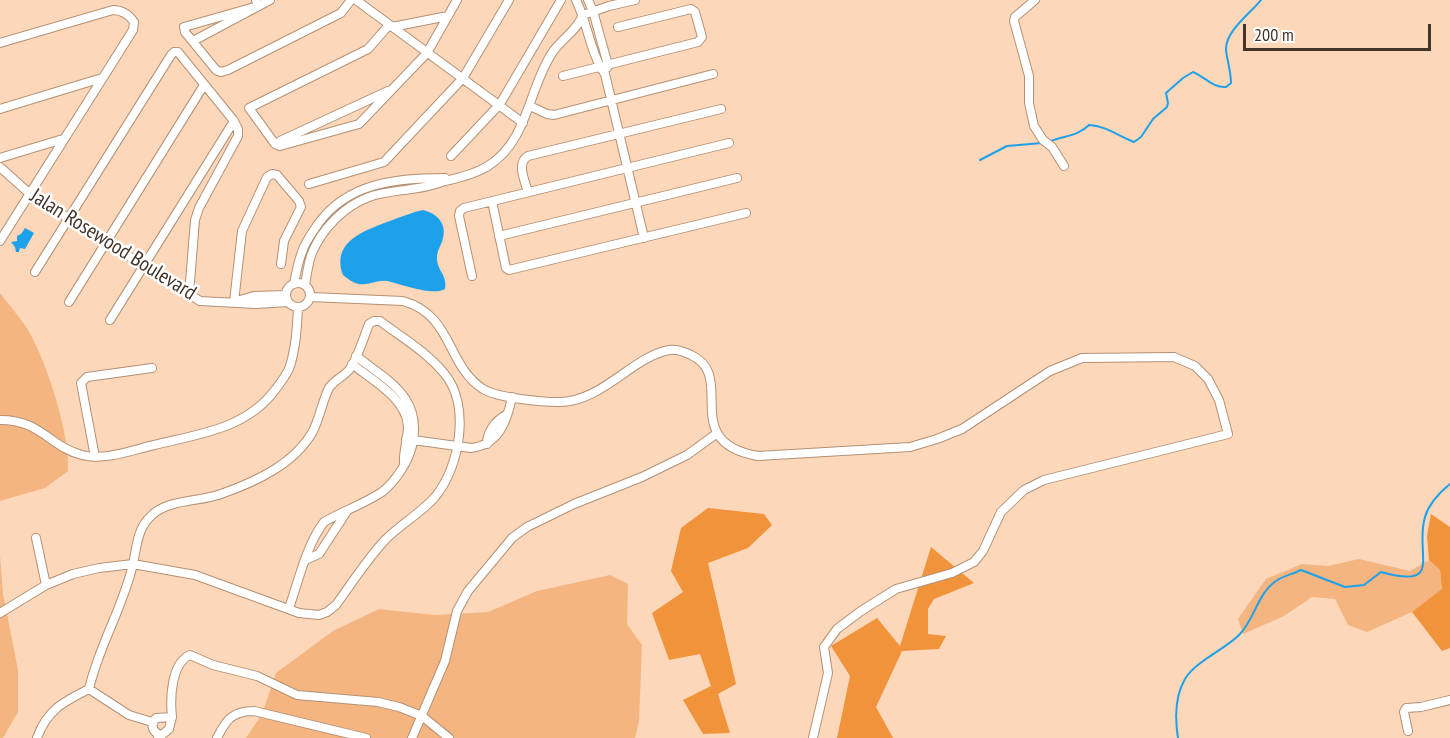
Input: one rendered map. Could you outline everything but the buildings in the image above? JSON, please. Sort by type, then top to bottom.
[{"type":"street","points":[[270,0],[189,24],[184,27],[185,32],[216,70],[221,72],[341,13],[353,0],[500,104],[523,123]]},
{"type":"street","points":[[448,16],[391,26],[368,49],[249,108],[274,144],[280,146],[359,124],[427,53],[448,16],[457,0]]},
{"type":"street","points":[[309,184],[384,162],[463,78],[509,0]]},
{"type":"street","points":[[450,156],[500,104],[561,0]]},
{"type":"street","points":[[576,0],[604,68]]},
{"type":"street","points":[[588,0],[593,11],[611,100],[644,238]]},
{"type":"street","points":[[304,285],[311,255],[319,240],[339,215],[355,204],[382,193],[419,188],[459,178],[488,166],[500,157],[523,123],[543,70],[553,52],[579,27],[583,15],[636,0]]},
{"type":"street","points":[[1035,0],[1015,17],[1014,21],[1029,76],[1029,103],[1034,126],[1064,166]]},
{"type":"street","points":[[192,41],[257,3]]},
{"type":"street","points":[[562,76],[604,68],[701,40],[702,37],[695,12],[691,9],[618,27]]},
{"type":"street","points":[[0,43],[113,10],[119,10],[131,17],[134,22],[133,30],[0,242]]},
{"type":"street","points":[[35,272],[171,54],[178,52],[238,129],[238,136],[199,208],[195,220],[189,294]]},
{"type":"street","points":[[530,106],[554,115],[713,74]]},
{"type":"street","points":[[0,109],[102,78]]},
{"type":"street","points":[[69,302],[204,85]]},
{"type":"street","points":[[274,144],[392,89]]},
{"type":"street","points":[[528,192],[521,163],[528,156],[721,110]]},
{"type":"street","points":[[110,320],[234,121]]},
{"type":"street","points":[[0,158],[63,139]]},
{"type":"street","points":[[472,276],[459,216],[460,211],[528,192],[729,144]]},
{"type":"street","name":"Jalan Rosewood Boulevard","points":[[0,167],[30,194],[200,301],[256,304],[287,298]]},
{"type":"street","points":[[234,302],[242,231],[267,177],[272,174],[277,175],[299,201],[301,207],[284,241],[281,264]]},
{"type":"street","points":[[294,284],[302,251],[310,235],[333,207],[349,195],[381,183],[417,178],[459,178]]},
{"type":"street","points":[[499,236],[737,178]]},
{"type":"street","points":[[492,201],[506,268],[509,270],[746,213]]},
{"type":"street","points":[[294,284],[304,285],[309,290],[310,297],[306,304],[298,308],[287,298],[288,288],[294,284]]},
{"type":"street","points":[[310,297],[404,301],[418,305],[430,313],[473,380],[483,389],[498,396],[560,402],[579,399],[606,386],[655,356],[670,350],[682,351],[701,360],[708,369],[716,434],[729,446],[742,453],[758,456],[910,447],[937,439],[962,429],[1050,371],[1082,358],[1174,357],[1195,366],[1208,379],[1220,400],[1228,434],[1044,480],[1024,490],[1001,512],[983,551],[974,562],[952,573],[896,589],[837,629],[824,647],[828,673],[813,738]]},
{"type":"street","points":[[0,420],[24,423],[36,428],[70,451],[94,457],[215,431],[236,423],[254,412],[268,399],[289,369],[296,334],[298,308]]},
{"type":"street","points":[[0,613],[46,585],[73,574],[133,564],[195,575],[299,613],[318,615],[327,612],[336,605],[387,539],[434,499],[444,486],[451,471],[461,417],[459,402],[453,387],[435,364],[380,321],[369,324],[350,370],[330,387],[319,419],[300,449],[263,476],[241,487],[210,498],[171,504],[158,510],[142,528],[133,564],[117,615],[95,665],[89,689],[51,712],[42,723],[37,738]]},
{"type":"street","points":[[289,608],[305,560],[324,522],[385,489],[409,457],[410,439],[407,417],[402,407],[354,360]]},
{"type":"street","points":[[94,457],[81,383],[87,377],[152,368]]},
{"type":"street","points":[[410,439],[471,448],[487,444],[505,424],[512,397]]},
{"type":"street","points":[[412,738],[445,661],[457,611],[468,591],[512,538],[527,527],[574,504],[642,477],[687,455],[716,434]]},
{"type":"street","points":[[305,560],[320,554],[347,510]]},
{"type":"street","points":[[36,538],[46,585]]},
{"type":"street","points":[[172,717],[156,718],[152,722],[155,733],[159,736],[169,729],[172,717],[173,690],[178,668],[184,658],[190,655],[213,665],[256,676],[297,694],[378,702],[422,716],[449,738]]},
{"type":"street","points":[[89,689],[129,715],[152,722]]},
{"type":"street","points":[[1408,731],[1404,712],[1406,708],[1450,700]]},
{"type":"street","points":[[217,738],[232,716],[240,711],[254,711],[366,738]]},
{"type":"shaded area","points":[[0,293],[28,330],[43,360],[61,419],[68,456],[68,471],[45,488],[0,501]]},
{"type":"shaded area","points":[[708,508],[764,514],[772,525],[748,548],[708,563],[736,684],[718,694],[730,733],[703,734],[683,700],[711,686],[700,654],[669,660],[652,613],[683,592],[671,571],[681,528]]},
{"type":"shaded area","points":[[1431,514],[1450,527],[1450,648],[1442,651],[1412,612],[1442,589],[1440,570],[1429,560],[1427,536]]},
{"type":"shaded area","points":[[931,547],[974,583],[934,599],[928,609],[928,634],[946,636],[939,649],[902,651],[876,707],[893,738],[837,738],[850,676],[831,646],[877,618],[900,646]]},
{"type":"shaded area","points":[[0,555],[3,594],[18,670],[18,712],[3,738],[0,738]]},
{"type":"shaded area","points":[[1359,559],[1410,571],[1429,560],[1440,570],[1442,590],[1412,612],[1367,632],[1348,625],[1335,599],[1312,597],[1284,616],[1243,634],[1238,619],[1266,579],[1302,564],[1328,566]]},
{"type":"shaded area","points":[[610,575],[628,584],[627,624],[642,645],[639,721],[635,738],[246,738],[262,714],[276,673],[333,631],[379,609],[434,615],[488,612],[537,591]]},
{"type":"water","points":[[423,210],[436,216],[442,223],[444,233],[437,262],[445,280],[445,289],[426,291],[387,281],[359,284],[343,275],[340,263],[342,252],[355,237],[374,227]]},
{"type":"water","points":[[25,228],[34,233],[25,249],[20,248],[19,252],[16,252],[11,242],[17,241],[17,236]]},
{"type":"waterway","points":[[1051,141],[1076,134],[1089,125],[1106,129],[1134,142],[1141,137],[1153,119],[1167,107],[1166,93],[1193,72],[1213,84],[1226,87],[1231,83],[1227,43],[1234,29],[1261,0]]},
{"type":"waterway","points":[[980,160],[1007,146],[1042,143]]},
{"type":"waterway","points":[[1178,738],[1177,708],[1179,693],[1185,679],[1203,661],[1239,635],[1270,586],[1279,579],[1301,570],[1345,587],[1364,585],[1381,572],[1413,576],[1420,572],[1423,565],[1423,531],[1429,507],[1450,484]]}]
